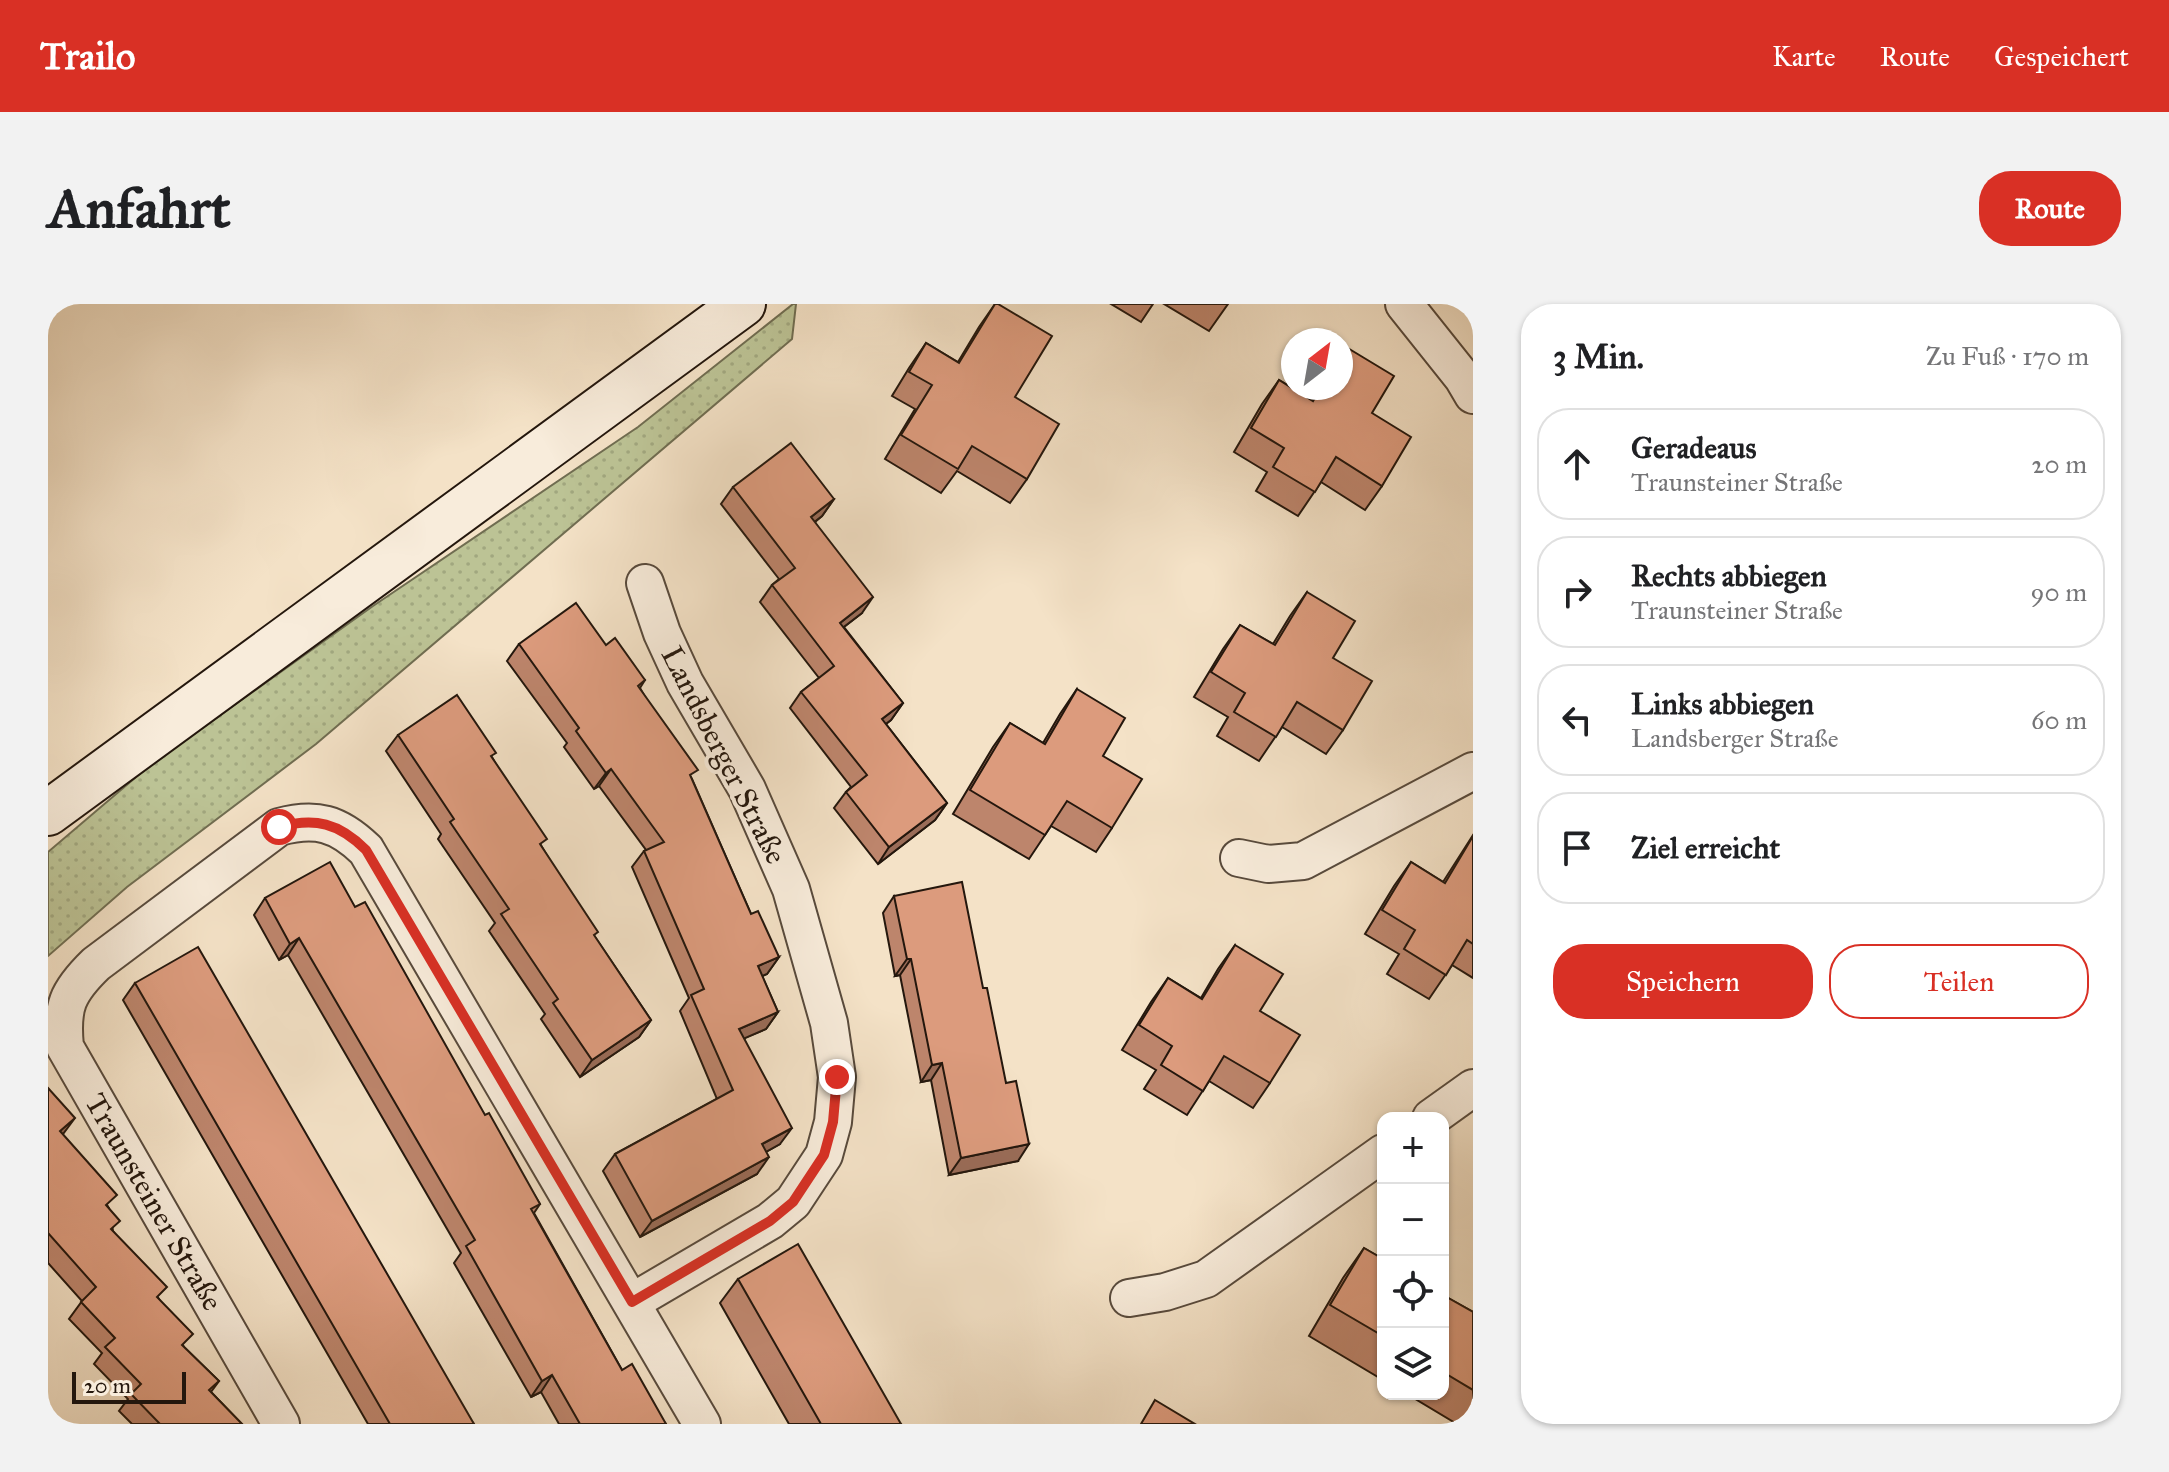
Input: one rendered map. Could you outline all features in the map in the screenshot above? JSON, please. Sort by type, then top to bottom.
[{"type":"main road","points":[[48,813],[743,304]]},
{"type":"street","points":[[1404,304],[1473,395]]},
{"type":"street","name":"Landsberger Straße","points":[[632,1302],[770,1221],[793,1202],[824,1155],[833,1122],[837,1077],[829,1023],[791,889],[747,789],[685,683],[662,633],[645,583]]},
{"type":"street","points":[[1239,858],[1268,864],[1303,861],[1473,771]]},
{"type":"street","name":"Traunsteiner Straße","points":[[281,1424],[65,1047],[62,1021],[76,983],[96,964],[279,827],[301,821],[322,823],[349,833],[366,850],[702,1424]]},
{"type":"street","points":[[1439,1112],[1473,1088]]},
{"type":"street","points":[[1129,1298],[1165,1292],[1206,1279],[1377,1157]]},
{"type":"green space","points":[[796,304],[792,339],[316,744],[127,887],[48,956],[48,852],[149,766],[373,606],[638,427]]},
{"type":"building","points":[[995,304],[1052,336],[1015,397],[1059,424],[1027,479],[972,446],[958,469],[901,435],[932,385],[909,372],[926,343],[959,363]]},
{"type":"building","points":[[1353,351],[1394,376],[1372,413],[1411,437],[1382,486],[1336,457],[1315,492],[1273,467],[1284,448],[1251,428],[1279,380],[1281,400],[1353,400]]},
{"type":"building","points":[[791,443],[834,499],[811,517],[873,597],[840,623],[903,703],[882,719],[947,803],[889,847],[846,792],[867,775],[801,692],[834,666],[772,585],[795,568],[733,487]]},
{"type":"building","points":[[1307,592],[1355,621],[1333,658],[1372,681],[1343,730],[1297,702],[1276,737],[1234,712],[1245,693],[1211,672],[1240,625],[1275,645]]},
{"type":"building","points":[[576,603],[606,645],[615,638],[645,680],[638,686],[698,770],[690,775],[751,914],[758,911],[779,957],[758,966],[778,1012],[739,1029],[792,1128],[762,1144],[769,1157],[652,1221],[615,1154],[733,1090],[691,995],[704,989],[644,851],[664,842],[611,769],[606,773],[576,731],[579,728],[519,644]]},
{"type":"building","points":[[1077,689],[1125,718],[1103,756],[1142,779],[1112,828],[1067,801],[1045,835],[970,790],[1010,723],[1045,744]]},
{"type":"building","points":[[457,695],[496,753],[491,756],[547,839],[540,844],[598,932],[594,935],[651,1020],[592,1060],[553,1003],[558,999],[501,914],[509,909],[450,822],[454,819],[398,735]]},
{"type":"building","points":[[1473,836],[1473,944],[1467,940],[1446,975],[1404,949],[1415,930],[1382,910],[1411,862],[1445,883]]},
{"type":"building","points":[[330,862],[355,907],[365,902],[485,1115],[489,1113],[540,1204],[531,1209],[622,1370],[632,1364],[666,1424],[580,1424],[552,1375],[542,1381],[466,1246],[475,1240],[299,938],[290,944],[265,898]]},
{"type":"building","points":[[962,882],[1006,1083],[1016,1081],[1029,1144],[961,1158],[942,1063],[932,1065],[911,959],[907,959],[894,896]]},
{"type":"building","points":[[1235,945],[1283,974],[1260,1011],[1300,1035],[1270,1083],[1224,1056],[1203,1091],[1161,1065],[1172,1046],[1139,1025],[1168,978],[1202,999]]},
{"type":"building","points":[[198,947],[474,1424],[390,1424],[135,983]]},
{"type":"building","points":[[48,1088],[75,1118],[60,1131],[117,1195],[106,1205],[120,1221],[111,1229],[167,1287],[157,1297],[193,1334],[182,1345],[219,1381],[209,1390],[242,1424],[160,1424],[131,1394],[141,1384],[105,1347],[115,1338],[81,1302],[96,1287],[48,1233]]},
{"type":"building","points":[[798,1244],[901,1424],[821,1424],[738,1279]]},
{"type":"building","points":[[1364,1248],[1377,1256],[1377,1332],[1330,1305]]},
{"type":"building","points":[[1449,1298],[1473,1312],[1473,1390],[1449,1376]]},
{"type":"building","points":[[1155,1400],[1195,1424],[1141,1424]]},
{"type":"building","points":[[48,1410],[56,1424],[48,1424]]},
{"type":"route","points":[[279,827],[301,821],[322,823],[349,833],[366,850],[632,1302],[770,1221],[793,1202],[824,1155],[833,1122],[837,1077]]}]
